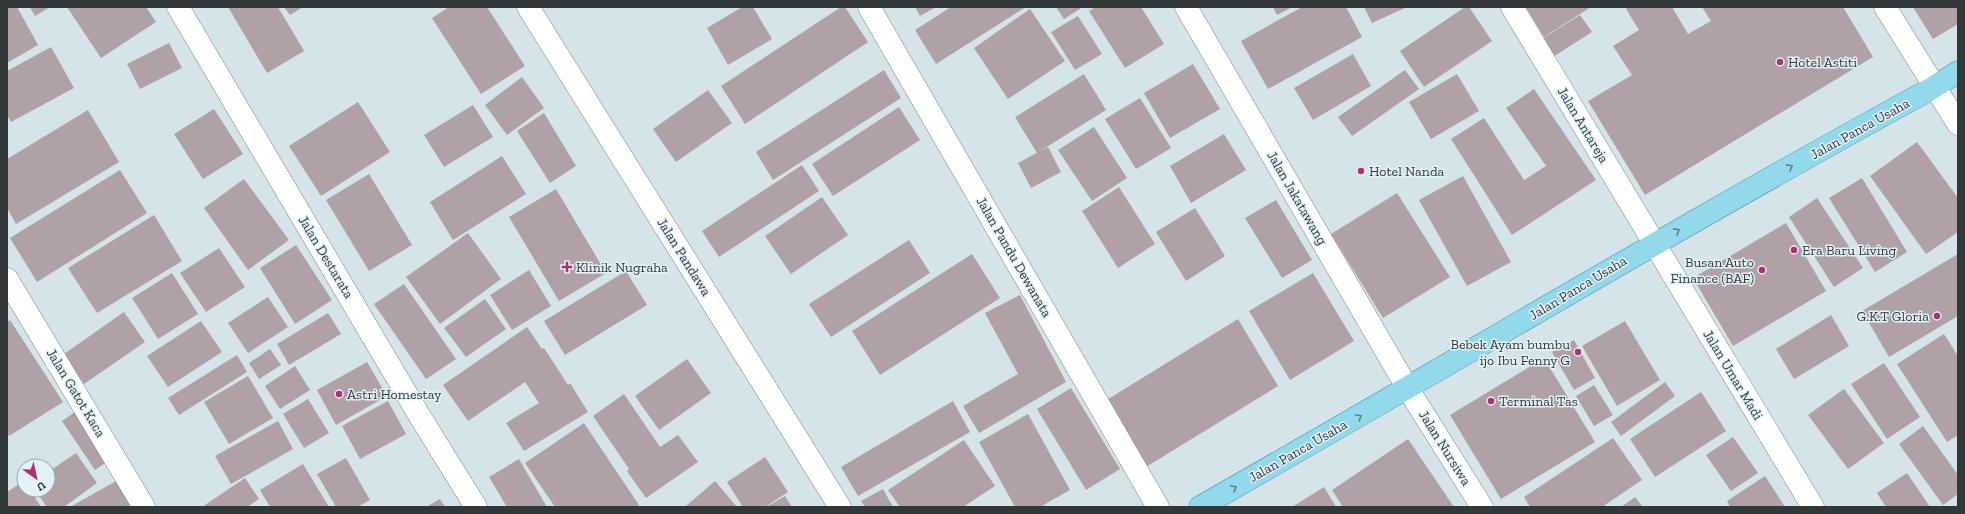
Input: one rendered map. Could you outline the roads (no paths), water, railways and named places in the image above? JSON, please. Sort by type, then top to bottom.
[{"type":"main road","name":"Jalan Panca Usaha","points":[[1200,507],[1408,389],[1653,244],[1895,109],[1958,72]]},
{"type":"street","name":"Jalan Destarata","points":[[178,7],[415,408],[476,507]]},
{"type":"street","name":"Jalan Pandawa","points":[[528,7],[840,507]]},
{"type":"street","name":"Jalan Pandu Dewanata","points":[[869,7],[1158,507]]},
{"type":"street","name":"Jalan Jakatawang","points":[[1186,7],[1408,389]]},
{"type":"street","name":"Jalan Antareja","points":[[1512,7],[1653,244]]},
{"type":"street","points":[[1886,7],[1932,88],[1958,124]]},
{"type":"street","name":"Jalan Umar Madi","points":[[1653,244],[1813,507]]},
{"type":"street","name":"Jalan Gatot Kaca","points":[[7,279],[144,507]]},
{"type":"street","name":"Jalan Nursiwa","points":[[1408,389],[1482,507]]},
{"type":"place","name":"Hotel Astiti","points":[[1780,62]]},
{"type":"place","name":"Hotel Nanda","points":[[1361,171]]},
{"type":"place","name":"Era Baru Living","points":[[1794,250]]},
{"type":"place","name":"Klinik Nugraha","points":[[567,267]]},
{"type":"place","name":"Busan Auto Finance (BAF)","points":[[1762,270]]},
{"type":"place","name":"G.K.T Gloria","points":[[1937,316]]},
{"type":"place","name":"Bebek Ayam bumbu ijo Ibu Fenny G","points":[[1578,352]]},
{"type":"place","name":"Astri Homestay","points":[[339,394]]},
{"type":"place","name":"Terminal Tas","points":[[1491,401]]}]
